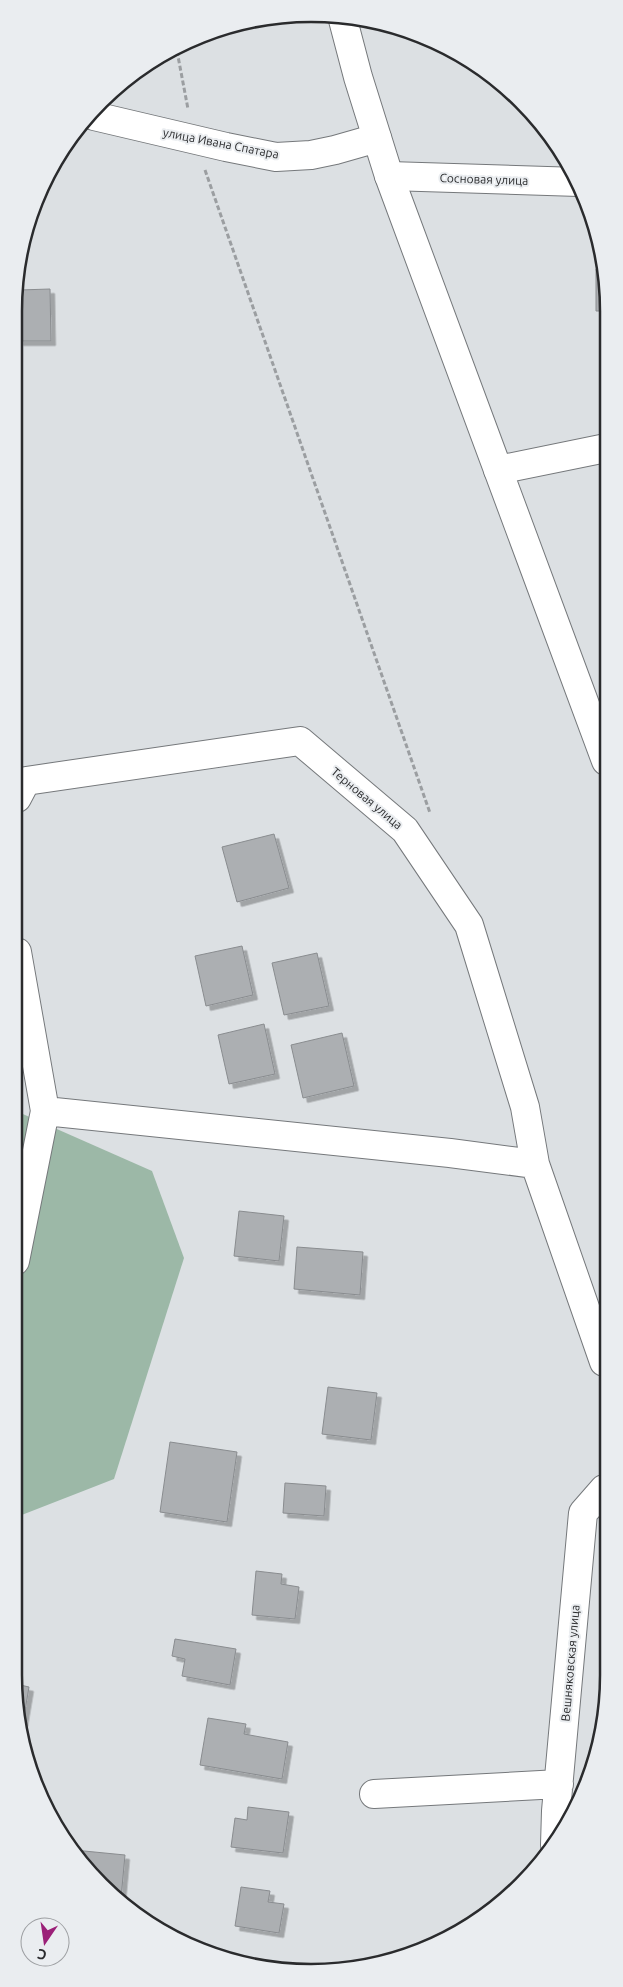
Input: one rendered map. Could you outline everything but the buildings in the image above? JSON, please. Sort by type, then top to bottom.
[{"type":"street","points":[[344,25],[389,176],[600,745]]},
{"type":"street","name":"улица Ивана Спатара","points":[[98,117],[276,156],[319,153],[377,138]]},
{"type":"street","name":"Сосновая улица","points":[[389,176],[570,182]]},
{"type":"street","points":[[498,470],[600,449]]},
{"type":"street","name":"Терновая улица","points":[[22,789],[26,781],[300,742],[405,830],[469,925],[526,1107],[535,1164]]},
{"type":"street","points":[[22,980],[45,1111],[22,1226]]},
{"type":"street","points":[[45,1111],[450,1153],[535,1164],[600,1351]]},
{"type":"street","name":"Вешняковская улица","points":[[564,1810],[558,1784],[583,1513],[600,1494]]},
{"type":"street","points":[[374,1794],[558,1784]]},
{"type":"path","points":[[178,55],[194,139],[433,822]]},
{"type":"green space","points":[[22,1114],[152,1171],[184,1258],[114,1479],[22,1515]]}]
